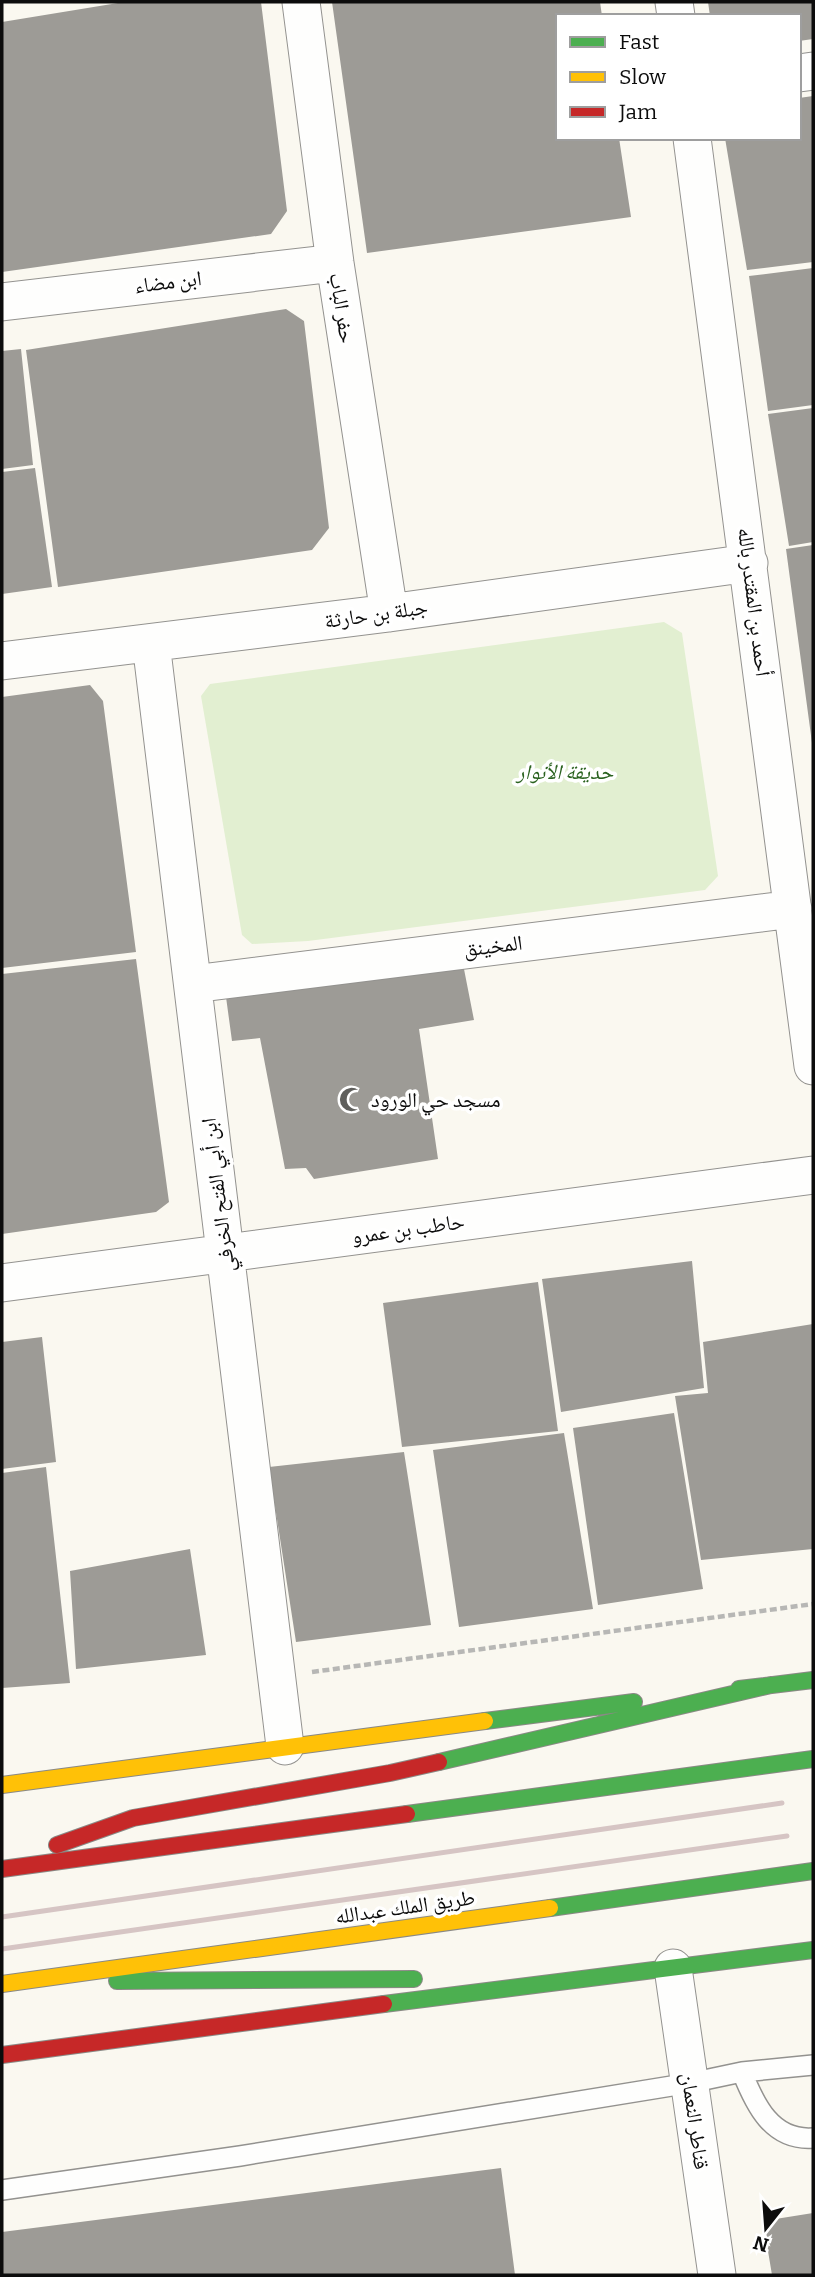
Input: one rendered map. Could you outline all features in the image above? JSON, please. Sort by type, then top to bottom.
[{"type":"main road","points":[[2,1785],[285,1746],[813,1680]]},
{"type":"main road","points":[[2,1867],[133,1818],[390,1773],[772,1685]]},
{"type":"main road","points":[[2,1867],[813,1759]]},
{"type":"main road","name":"طريق الملك عبدالله","points":[[2,1984],[813,1871]]},
{"type":"main road","points":[[2,2055],[570,1979],[813,1950]]},
{"type":"main road","points":[[31,1981],[570,1979]]},
{"type":"street","name":"حفر الباب","points":[[301,2],[335,263],[389,613]]},
{"type":"street","name":"أحمد بن المقتدر بالله","points":[[692,140],[813,1066]]},
{"type":"street","name":"ابن مضاء","points":[[2,302],[335,263]]},
{"type":"street","name":"جبلة بن حارثة","points":[[2,661],[389,613],[749,563]]},
{"type":"street","name":"ابن أبي الفتح الخرفي","points":[[151,643],[285,1746]]},
{"type":"street","name":"المخينق","points":[[192,984],[793,909]]},
{"type":"street","name":"حاطب بن عمرو","points":[[2,1283],[813,1175]]},
{"type":"street","name":"قناطر النعمان","points":[[673,1968],[717,2275]]},
{"type":"lane","points":[[2,2190],[240,2156],[690,2083],[742,2072],[813,2065]]},
{"type":"lane","points":[[742,2072],[752,2098],[767,2121],[782,2133],[813,2138]]},
{"type":"path","points":[[277,1677],[813,1604]]},
{"type":"green space","name":"حديقة الأنوار","points":[[664,622],[682,633],[718,876],[705,890],[308,941],[252,944],[242,935],[201,696],[210,684]]},
{"type":"building","points":[[124,2],[261,2],[287,211],[271,234],[2,272],[2,22]]},
{"type":"building","points":[[332,2],[600,2],[602,14],[556,14],[556,140],[619,140],[631,217],[367,253]]},
{"type":"building","points":[[708,2],[813,2],[813,39],[801,41],[801,14],[710,14]]},
{"type":"building","points":[[813,96],[813,262],[747,270],[725,140],[801,140],[801,98]]},
{"type":"building","points":[[813,268],[813,405],[768,411],[749,276]]},
{"type":"building","points":[[286,309],[304,321],[329,528],[312,550],[58,587],[26,350]]},
{"type":"building","points":[[21,349],[33,465],[2,469],[2,351]]},
{"type":"building","points":[[813,408],[813,542],[789,546],[768,414]]},
{"type":"building","points":[[35,468],[52,587],[2,594],[2,472]]},
{"type":"building","points":[[813,545],[813,743],[812,743],[786,549]]},
{"type":"building","points":[[90,685],[103,701],[136,952],[2,968],[2,697]]},
{"type":"building","points":[[136,959],[169,1202],[156,1212],[2,1234],[2,974]]},
{"type":"building","name":"مسجد حي الورود","points":[[463,964],[474,1020],[419,1029],[438,1159],[314,1179],[306,1168],[285,1169],[260,1038],[232,1041],[226,997]]},
{"type":"building","points":[[692,1261],[704,1388],[561,1412],[542,1279]]},
{"type":"building","points":[[538,1282],[558,1431],[402,1447],[383,1303]]},
{"type":"building","points":[[813,1324],[813,1549],[701,1560],[675,1396],[708,1393],[703,1342]]},
{"type":"building","points":[[42,1337],[56,1462],[2,1469],[2,1342]]},
{"type":"building","points":[[674,1413],[703,1589],[598,1605],[573,1428]]},
{"type":"building","points":[[564,1433],[593,1609],[459,1627],[433,1450]]},
{"type":"building","points":[[404,1452],[431,1625],[296,1642],[269,1467]]},
{"type":"building","points":[[46,1467],[70,1683],[2,1688],[2,1473]]},
{"type":"building","points":[[190,1549],[206,1655],[76,1669],[70,1571]]},
{"type":"building","points":[[501,2168],[515,2275],[2,2275],[2,2232]]},
{"type":"building","points":[[813,2213],[813,2275],[772,2275],[763,2221]]},
{"type":"railway","points":[[2,1917],[782,1803]]},
{"type":"railway","points":[[2,1949],[787,1836]]},
{"type":"traffic: fast","points":[[739,1689],[813,1680]]},
{"type":"traffic: fast","points":[[439,1762],[771,1685]]},
{"type":"traffic: fast","points":[[485,1721],[634,1702]]},
{"type":"traffic: fast","points":[[407,1814],[813,1759]]},
{"type":"traffic: fast","points":[[550,1908],[813,1871]]},
{"type":"traffic: fast","points":[[384,2004],[813,1950]]},
{"type":"traffic: fast","points":[[117,1981],[414,1979]]},
{"type":"traffic: slow","points":[[2,1785],[485,1721]]},
{"type":"traffic: slow","points":[[2,1984],[550,1908]]},
{"type":"traffic: jam","points":[[57,1845],[133,1818],[439,1762]]},
{"type":"traffic: jam","points":[[2,1869],[407,1814]]},
{"type":"traffic: jam","points":[[2,2055],[384,2004]]},
{"type":"place","name":"مسجد حي الورود","points":[[351,1100]]}]
